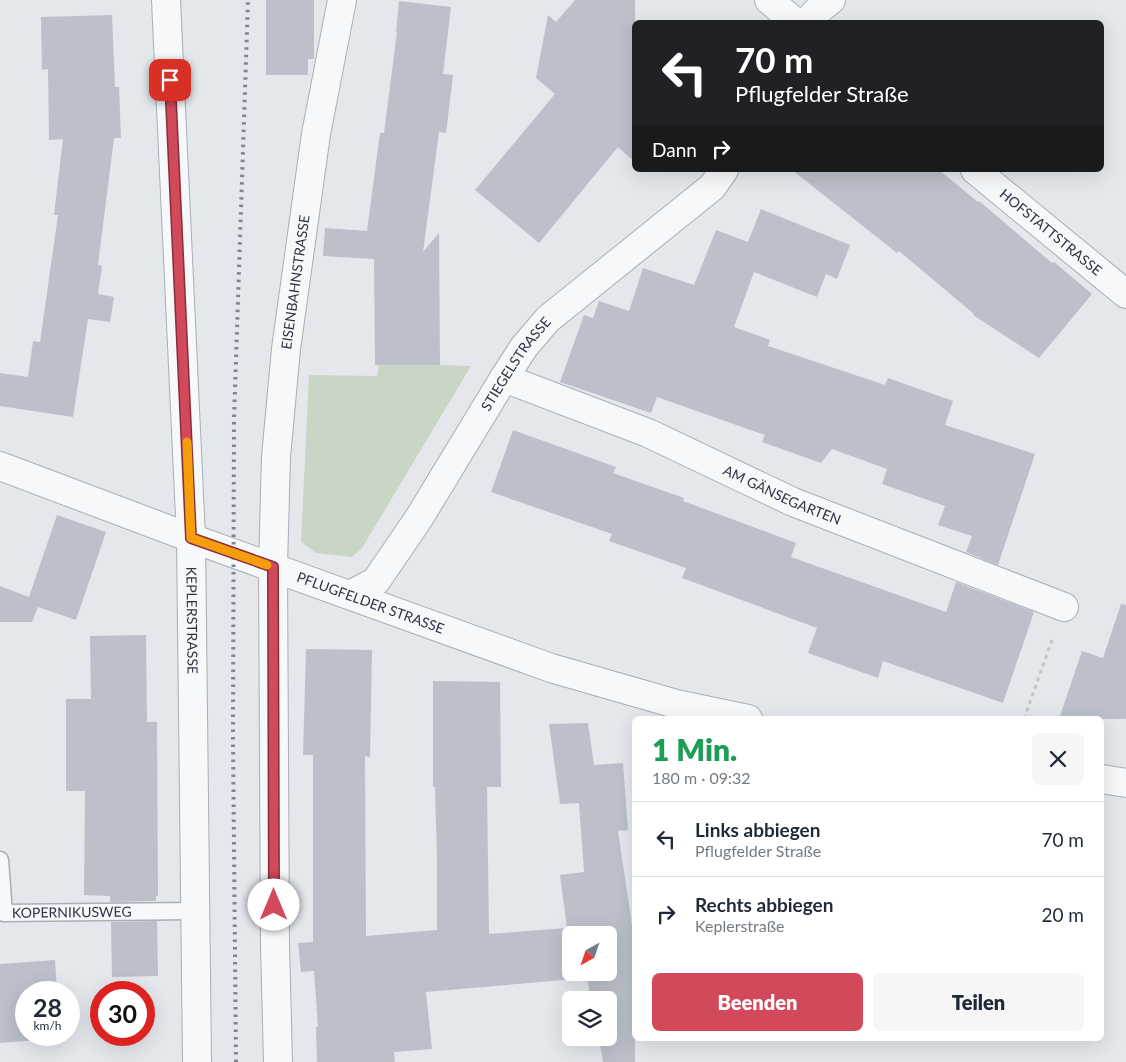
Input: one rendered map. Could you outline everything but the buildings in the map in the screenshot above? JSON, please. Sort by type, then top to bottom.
[{"type":"street","name":"KEPLERSTRASSE","points":[[166,0],[191,538],[197,1062]]},
{"type":"street","name":"EISENBAHNSTRASSE","points":[[278,1062],[274,944],[273,567],[276,456],[286,349],[316,134],[342,0]]},
{"type":"street","points":[[769,0],[793,20]]},
{"type":"street","points":[[809,20],[831,0]]},
{"type":"street","name":"STIEGELSTRASSE","points":[[350,594],[376,581],[419,518],[524,347],[548,319],[712,187],[723,172]]},
{"type":"street","name":"HOFSTATTSTRASSE","points":[[977,172],[1126,294]]},
{"type":"street","name":"AM GÄNSEGARTEN","points":[[504,378],[648,433],[793,502],[1064,607]]},
{"type":"street","name":"PFLUGFELDER STRASSE","points":[[0,466],[191,538],[551,668],[676,704],[734,716]]},
{"type":"street","points":[[1104,779],[1126,783]]},
{"type":"lane","name":"KOPERNIKUSWEG","points":[[0,860],[4,913],[194,911]]},
{"type":"path","points":[[1025,716],[1064,607]]},
{"type":"green space","points":[[379,365],[471,366],[362,548],[352,557],[316,553],[301,542],[309,375],[377,376]]},
{"type":"railway","points":[[236,1062],[233,736],[234,420],[248,0]]},
{"type":"slow traffic","points":[[187,442],[191,538],[267,565]]},
{"type":"route","points":[[170,80],[191,538],[273,567],[274,905]]}]
